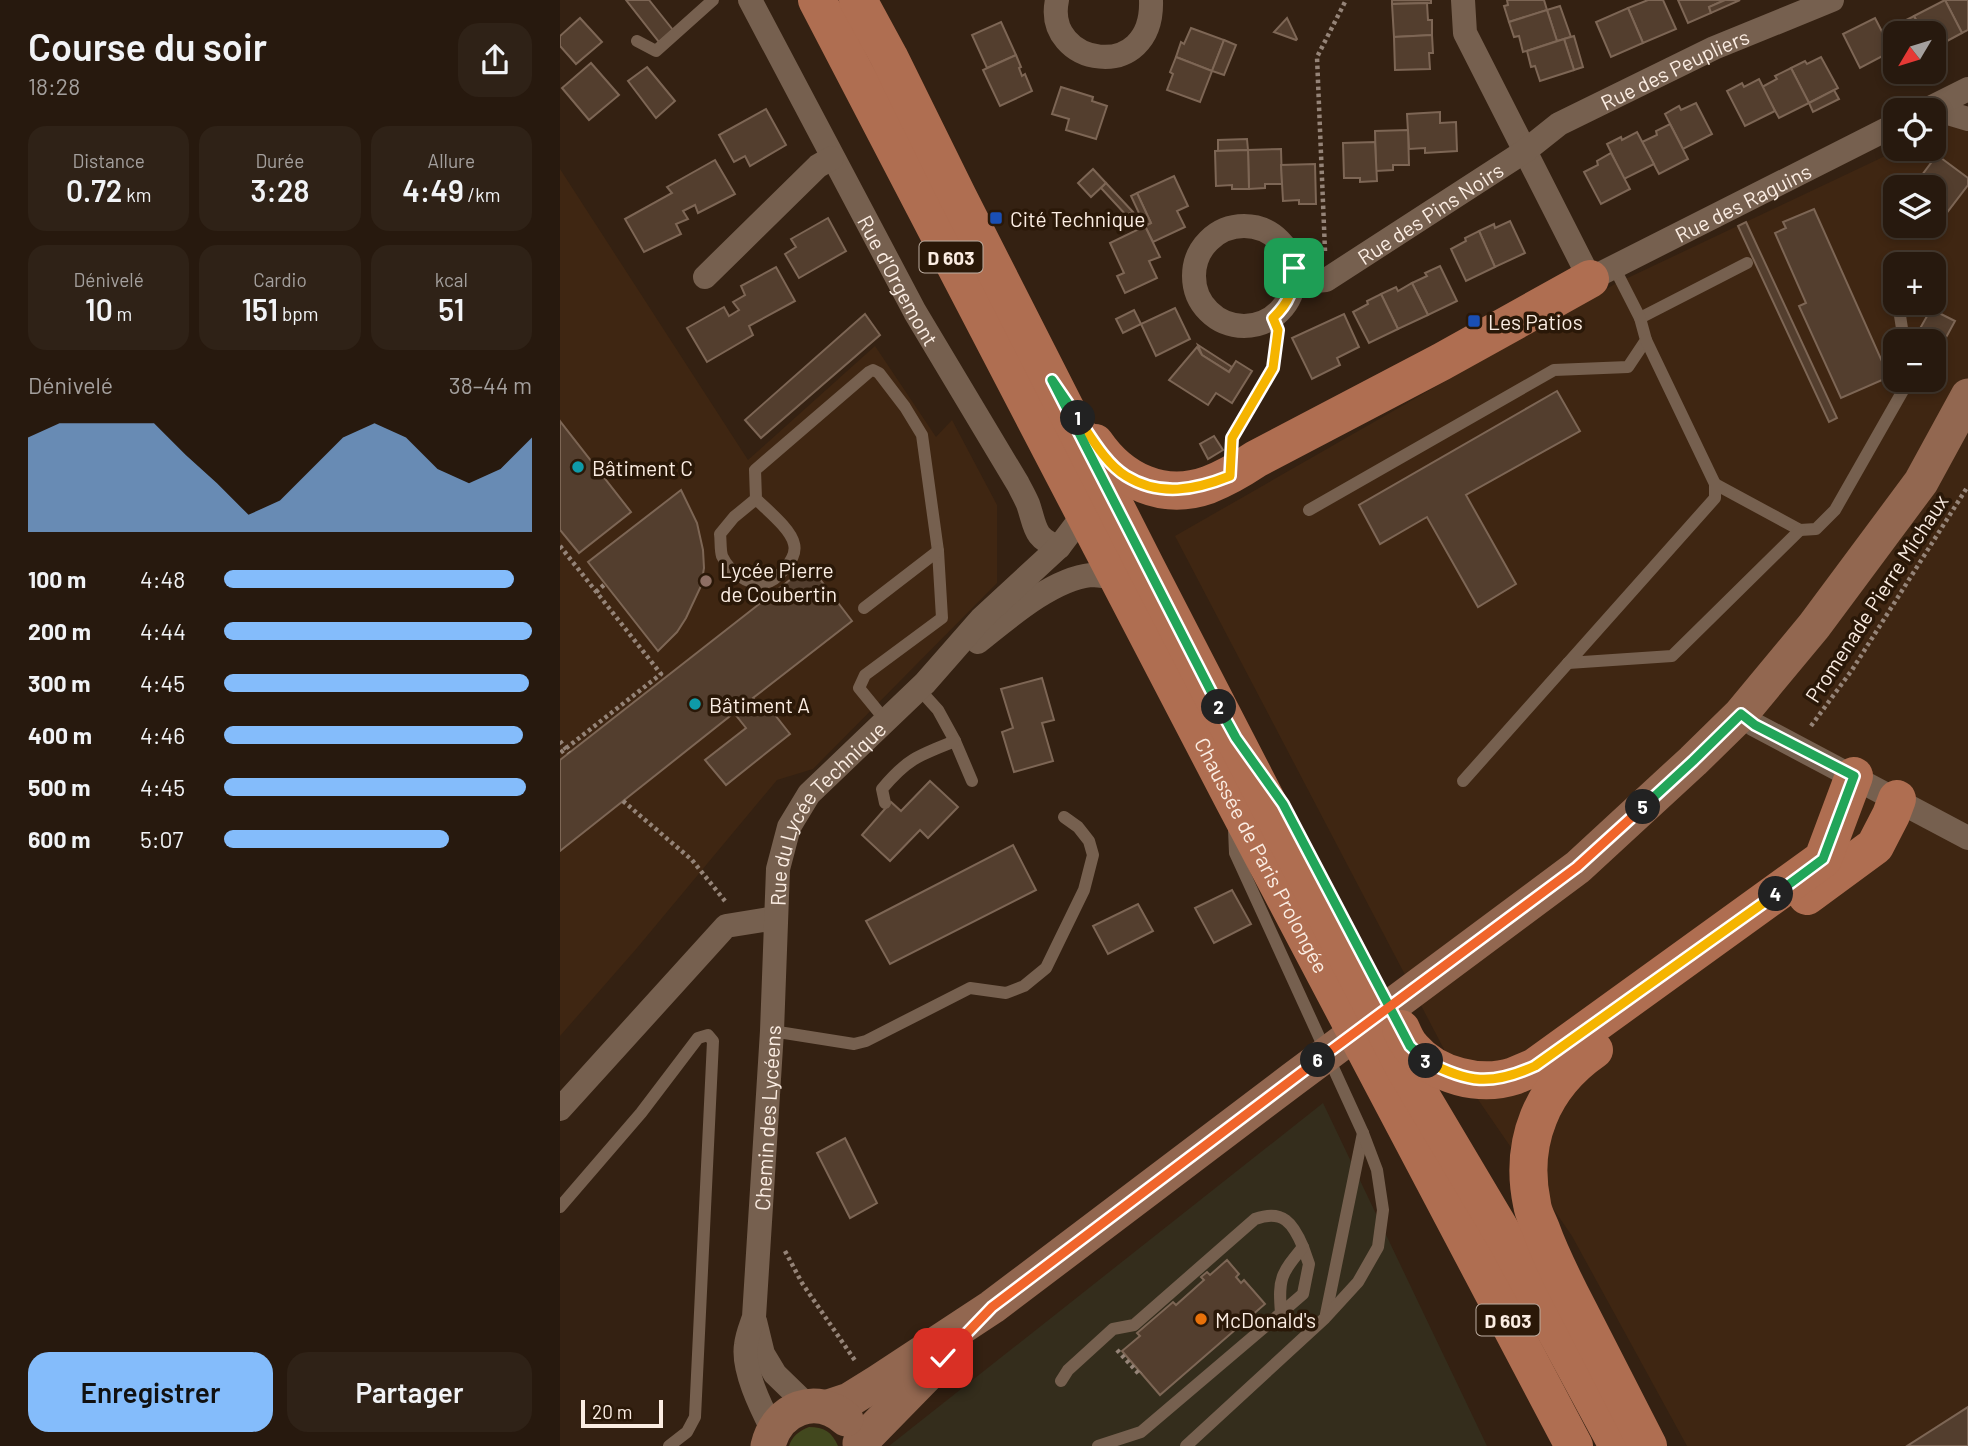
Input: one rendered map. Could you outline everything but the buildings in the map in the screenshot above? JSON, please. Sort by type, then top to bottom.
[{"type":"main road","name":"D 603","points":[[817,0],[1084,514]]},
{"type":"main road","name":"D 603","points":[[858,0],[1052,380],[1132,573],[1236,738],[1405,1069],[1506,1239],[1618,1446]]},
{"type":"main road","points":[[1052,380],[1100,450],[1125,475],[1147,486],[1171,490],[1205,486],[1230,476],[1256,459],[1441,362],[1602,273]]},
{"type":"main road","name":"Chaussée de Paris Prolongée","points":[[1084,514],[1132,573],[1234,801],[1574,1446]]},
{"type":"main road","points":[[1236,738],[1283,804],[1410,1046],[1424,1060],[1451,1074],[1479,1080],[1513,1076],[1535,1066],[1823,859],[1854,776]]},
{"type":"main road","points":[[1648,1446],[1550,1254],[1532,1206],[1528,1176],[1530,1143],[1540,1114],[1555,1086],[1579,1060],[1875,846],[1897,799]]},
{"type":"street","name":"Rue d'Orgemont","points":[[750,0],[915,312],[1018,484],[1028,504],[1034,530],[1045,542],[1059,547]]},
{"type":"street","points":[[1057,0],[1057,18],[1061,32],[1069,42],[1092,56],[1106,57],[1119,55],[1141,39],[1152,14],[1151,0]]},
{"type":"street","points":[[1463,0],[1465,33],[1525,151],[1602,273]]},
{"type":"street","name":"Rue des Peupliers","points":[[1525,151],[1559,124],[1714,48],[1832,0]]},
{"type":"street","points":[[1946,100],[1968,89]]},
{"type":"street","points":[[1946,113],[1968,118]]},
{"type":"street","name":"Rue des Raguins","points":[[1602,273],[1883,131]]},
{"type":"street","name":"Rue des Pins Noirs","points":[[1294,283],[1326,280],[1525,151]]},
{"type":"street","points":[[705,277],[818,166],[832,158]]},
{"type":"street","points":[[1255,227],[1280,241],[1294,268],[1294,283],[1283,308],[1273,318],[1247,327],[1233,326],[1220,321],[1200,303],[1193,275],[1195,261],[1202,247],[1225,229],[1255,227]]},
{"type":"street","points":[[769,1442],[780,1420],[790,1412],[849,1400],[992,1307],[1577,867],[1741,714],[1814,626],[1921,482],[1968,396]]},
{"type":"street","name":"Rue du Lycée Technique","points":[[560,1109],[726,926],[776,918],[778,869],[789,827],[809,794],[922,686],[982,618],[1059,547],[1084,514]]},
{"type":"street","name":"Rue du Lycée Technique","points":[[922,686],[1020,609],[1066,581],[1092,575],[1132,573]]},
{"type":"street","points":[[1741,714],[1755,725],[1968,838]]},
{"type":"street","name":"Chemin des Lycéens","points":[[769,1442],[748,1368],[745,1347],[754,1317],[772,1031],[776,918]]},
{"type":"street","points":[[860,1445],[992,1307]]},
{"type":"street","name":"Chemin des Lycéens","points":[[754,1317],[763,1354],[775,1374],[818,1407]]},
{"type":"street","points":[[818,1407],[839,1413],[849,1421],[856,1431],[860,1445]]},
{"type":"lane","points":[[637,41],[656,51],[713,0]]},
{"type":"lane","points":[[1640,318],[1747,263]]},
{"type":"lane","points":[[1463,781],[1715,498],[1715,484],[1646,340],[1640,318],[1602,273]]},
{"type":"lane","points":[[1309,510],[1554,370],[1628,367],[1646,340]]},
{"type":"lane","points":[[756,499],[734,517],[720,534],[721,553],[727,564],[746,581],[768,583],[792,562],[794,541],[756,499],[755,470],[873,370],[905,407],[922,435],[938,551],[942,618],[865,676],[859,688],[886,721]]},
{"type":"lane","points":[[1715,484],[1800,530],[1816,529],[1835,510],[1902,392]]},
{"type":"lane","points":[[1568,663],[1672,656],[1800,530]]},
{"type":"lane","points":[[864,607],[938,551]]},
{"type":"lane","points":[[922,686],[955,741],[972,780]]},
{"type":"lane","points":[[885,803],[882,789],[899,769],[919,755],[955,741]]},
{"type":"lane","points":[[1186,1446],[1325,1318],[1358,1282],[1378,1247],[1383,1209],[1377,1170],[1363,1133],[1235,853],[1234,801]]},
{"type":"lane","points":[[772,1031],[854,1044],[866,1041],[970,988],[1006,993],[1024,986],[1046,968],[1084,890],[1093,855],[1089,841],[1078,827],[1064,817]]},
{"type":"lane","points":[[560,1207],[641,1113],[698,1038],[708,1035],[713,1041],[695,1417],[687,1433],[669,1446]]},
{"type":"lane","points":[[1325,1318],[1363,1133]]},
{"type":"lane","points":[[1061,1381],[1068,1370],[1113,1329],[1134,1325],[1255,1219],[1278,1215],[1297,1233],[1309,1265],[1303,1294],[1141,1432],[1098,1446]]},
{"type":"lane","points":[[1281,1312],[1279,1289],[1285,1269],[1303,1247]]},
{"type":"path","points":[[1326,280],[1317,57],[1346,0]]},
{"type":"path","points":[[1230,476],[1232,438],[1273,368],[1278,330],[1273,318]]},
{"type":"path","name":"Promenade Pierre Michaux","points":[[1811,727],[1852,670],[1968,486]]},
{"type":"path","points":[[560,546],[661,674],[568,751],[560,753]]},
{"type":"path","points":[[596,592],[606,584]]},
{"type":"path","points":[[560,741],[568,751]]},
{"type":"path","points":[[623,801],[692,860],[726,903]]},
{"type":"path","points":[[784,1251],[802,1283],[861,1368]]},
{"type":"path","points":[[1108,1358],[1117,1350],[1139,1374],[1141,1372]]},
{"type":"shaded area","points":[[1968,112],[1968,1446],[1687,1446],[1572,1236],[1446,1053],[1175,536],[1615,284],[1883,157],[1883,161],[1946,161],[1946,125]]},
{"type":"shaded area","points":[[560,169],[748,460],[875,346],[936,437],[952,420],[997,505],[997,583],[813,769],[777,780],[560,1036]]},
{"type":"shaded area","points":[[1323,1103],[1487,1446],[889,1446]]},
{"type":"green space","points":[[809,1427],[827,1431],[838,1446],[789,1446],[796,1434]]},
{"type":"place","name":"Cité Technique","points":[[996,218]]},
{"type":"place","name":"Les Patios","points":[[1474,321]]},
{"type":"place","name":"Bâtiment C","points":[[578,467]]},
{"type":"place","name":"Lycée Pierre de Coubertin","points":[[706,581]]},
{"type":"place","name":"Bâtiment A","points":[[695,704]]},
{"type":"place","name":"McDonald's","points":[[1201,1319]]},
{"type":"route","points":[[943,1358],[992,1307],[1364,1025],[1437,971],[1577,867],[1741,714],[1755,725],[1854,776],[1823,859],[1535,1066],[1513,1076],[1489,1080],[1470,1079],[1451,1074],[1424,1060],[1410,1046],[1368,966],[1283,804],[1236,738],[1052,380],[1100,450],[1125,475],[1147,486],[1171,490],[1205,486],[1230,476],[1232,438],[1273,368],[1278,330],[1273,318],[1290,296],[1294,283],[1294,268]]}]
